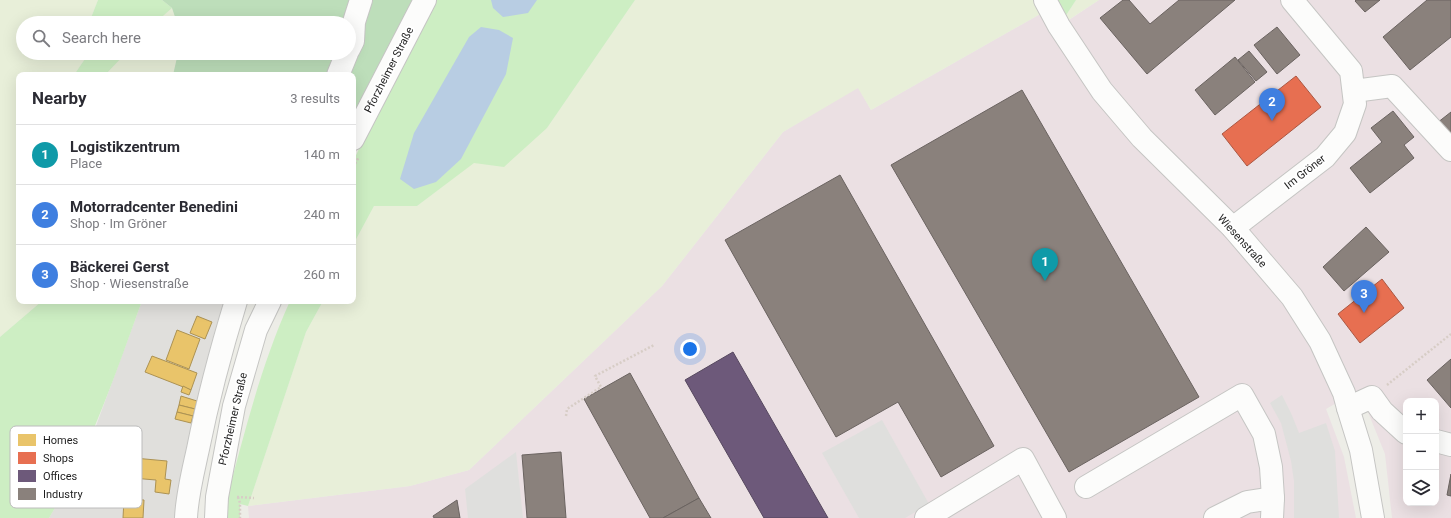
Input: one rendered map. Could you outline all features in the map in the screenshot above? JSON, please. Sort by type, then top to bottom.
[{"type":"street","points":[[356,16],[361,0]]},
{"type":"street","name":"Pforzheimer Straße","points":[[356,133],[425,0]]},
{"type":"street","name":"Wiesenstraße","points":[[1045,0],[1059,26],[1102,91],[1142,138],[1232,228],[1292,297],[1320,340],[1344,393],[1361,450],[1373,518]]},
{"type":"street","name":"Im Gröner","points":[[1232,228],[1325,157],[1345,133],[1355,104],[1351,72],[1292,0]]},
{"type":"street","points":[[339,72],[344,60]]},
{"type":"street","points":[[1354,91],[1392,86],[1451,150]]},
{"type":"street","points":[[186,518],[186,502],[204,420],[219,356],[235,304]]},
{"type":"street","name":"Pforzheimer Straße","points":[[216,518],[217,497],[234,406],[256,330],[269,304]]},
{"type":"street","points":[[1086,487],[1242,395],[1264,434],[1271,467],[1272,508],[1247,502],[1215,518]]},
{"type":"street","points":[[1348,408],[1372,397],[1382,411],[1403,430]]},
{"type":"street","points":[[1439,442],[1451,445]]},
{"type":"street","points":[[926,518],[1023,460],[1055,518]]},
{"type":"path","points":[[1372,397],[1451,334]]},
{"type":"path","points":[[566,416],[567,409],[601,387],[595,376],[654,345]]},
{"type":"shaded area","points":[[1099,0],[1451,0],[1451,518],[1392,518],[1385,454],[1359,390],[1326,409],[1344,457],[1356,518],[249,518],[248,506],[410,486],[469,470],[662,286],[783,132],[858,87],[871,110],[1049,9],[1060,26]]},
{"type":"shaded area","points":[[141,304],[227,304],[179,518],[49,518],[55,508],[142,508],[142,426],[96,426]]},
{"type":"shaded area","points":[[1282,395],[1299,433],[1326,423],[1335,451],[1339,518],[1294,518],[1294,481],[1291,461],[1281,423],[1270,403]]},
{"type":"shaded area","points":[[882,420],[929,504],[905,518],[859,518],[822,453]]},
{"type":"shaded area","points":[[516,452],[523,518],[468,518],[465,489]]},
{"type":"green space","points":[[0,0],[98,0],[92,16],[16,16],[16,60],[84,60],[76,72],[16,72],[16,304],[38,304],[0,337]]},
{"type":"green space","points":[[98,0],[162,0],[172,8],[163,16],[92,16]]},
{"type":"green space","points":[[162,0],[424,0],[356,122],[356,72],[174,72],[176,60],[356,60],[356,16],[175,16],[172,8]]},
{"type":"green space","points":[[426,0],[635,0],[547,128],[504,167],[474,163],[417,206],[374,206],[356,239],[356,155]]},
{"type":"green space","points":[[635,0],[1045,0],[1049,9],[871,110],[858,88],[783,132],[662,286],[469,470],[410,486],[248,506],[306,332],[321,304],[356,304],[356,239],[374,206],[417,206],[474,162],[547,128]]},
{"type":"green space","points":[[1045,0],[1076,0],[1059,26]]},
{"type":"green space","points":[[1076,0],[1099,0],[1059,26]]},
{"type":"green space","points":[[172,8],[175,16],[162,16]]},
{"type":"green space","points":[[84,60],[119,60],[108,72],[76,72]]},
{"type":"green space","points":[[119,60],[176,60],[174,72],[108,72]]},
{"type":"green space","points":[[38,304],[141,304],[112,384],[95,426],[10,426],[10,508],[55,508],[49,518],[0,518],[0,337]]},
{"type":"green space","points":[[289,304],[321,304],[306,332],[248,506],[240,504],[240,518],[224,518],[224,509],[245,430],[261,377],[279,326]]},
{"type":"water","points":[[491,0],[537,0],[528,13],[503,17],[493,8]]},
{"type":"water","points":[[481,27],[499,30],[513,38],[506,74],[461,159],[436,182],[414,189],[400,179],[414,133],[469,37]]},
{"type":"building: Homes","points":[[197,316],[212,322],[205,339],[190,333]]},
{"type":"building: Homes","points":[[177,330],[200,339],[189,369],[166,360]]},
{"type":"building: Homes","points":[[152,356],[197,373],[191,390],[145,372]]},
{"type":"building: Homes","points":[[183,386],[191,390],[189,395],[181,392]]},
{"type":"building: Homes","points":[[181,396],[197,401],[195,409],[179,405]]},
{"type":"building: Homes","points":[[179,405],[195,409],[193,416],[177,412]]},
{"type":"building: Homes","points":[[177,412],[193,416],[191,423],[175,419]]},
{"type":"building: Homes","points":[[142,459],[167,461],[165,479],[171,480],[169,494],[155,492],[156,480],[142,479]]},
{"type":"building: Homes","points":[[142,500],[144,500],[143,518],[123,518],[124,508],[142,508]]},
{"type":"building: Shops","points":[[1296,76],[1321,107],[1247,166],[1222,134]]},
{"type":"building: Shops","points":[[1382,279],[1404,308],[1360,343],[1338,314]]},
{"type":"building: Offices","points":[[733,352],[828,518],[764,518],[685,380]]},
{"type":"building: Industry","points":[[1123,0],[1129,0],[1150,24],[1179,0],[1235,0],[1147,74],[1100,18]]},
{"type":"building: Industry","points":[[1380,0],[1365,12],[1355,1]]},
{"type":"building: Industry","points":[[1427,0],[1451,0],[1451,37],[1410,70],[1383,37]]},
{"type":"building: Industry","points":[[1277,27],[1300,55],[1277,74],[1254,45]]},
{"type":"building: Industry","points":[[1249,51],[1267,72],[1256,81],[1238,60]]},
{"type":"building: Industry","points":[[1235,57],[1255,82],[1215,115],[1195,90]]},
{"type":"building: Industry","points":[[1022,90],[1199,397],[1069,472],[891,165]]},
{"type":"building: Industry","points":[[1393,111],[1414,137],[1404,145],[1414,158],[1370,193],[1350,168],[1382,142],[1371,128]]},
{"type":"building: Industry","points":[[1451,112],[1451,142],[1437,123]]},
{"type":"building: Industry","points":[[840,175],[994,446],[941,477],[898,402],[836,437],[725,240]]},
{"type":"building: Industry","points":[[1366,227],[1389,252],[1344,291],[1323,267]]},
{"type":"building: Industry","points":[[1451,359],[1451,408],[1427,380]]},
{"type":"building: Industry","points":[[630,373],[699,498],[663,518],[650,518],[584,399]]},
{"type":"building: Industry","points":[[561,452],[566,518],[527,518],[522,455]]},
{"type":"building: Industry","points":[[1451,474],[1451,496],[1447,495]]},
{"type":"building: Industry","points":[[699,498],[711,518],[663,518]]},
{"type":"building: Industry","points":[[457,500],[460,518],[434,518],[433,516]]},
{"type":"place","name":"Motorradcenter Benedini","points":[[1272,121]]},
{"type":"place","name":"Logistikzentrum","points":[[1045,281]]},
{"type":"place","name":"Bäckerei Gerst","points":[[1364,313]]}]
